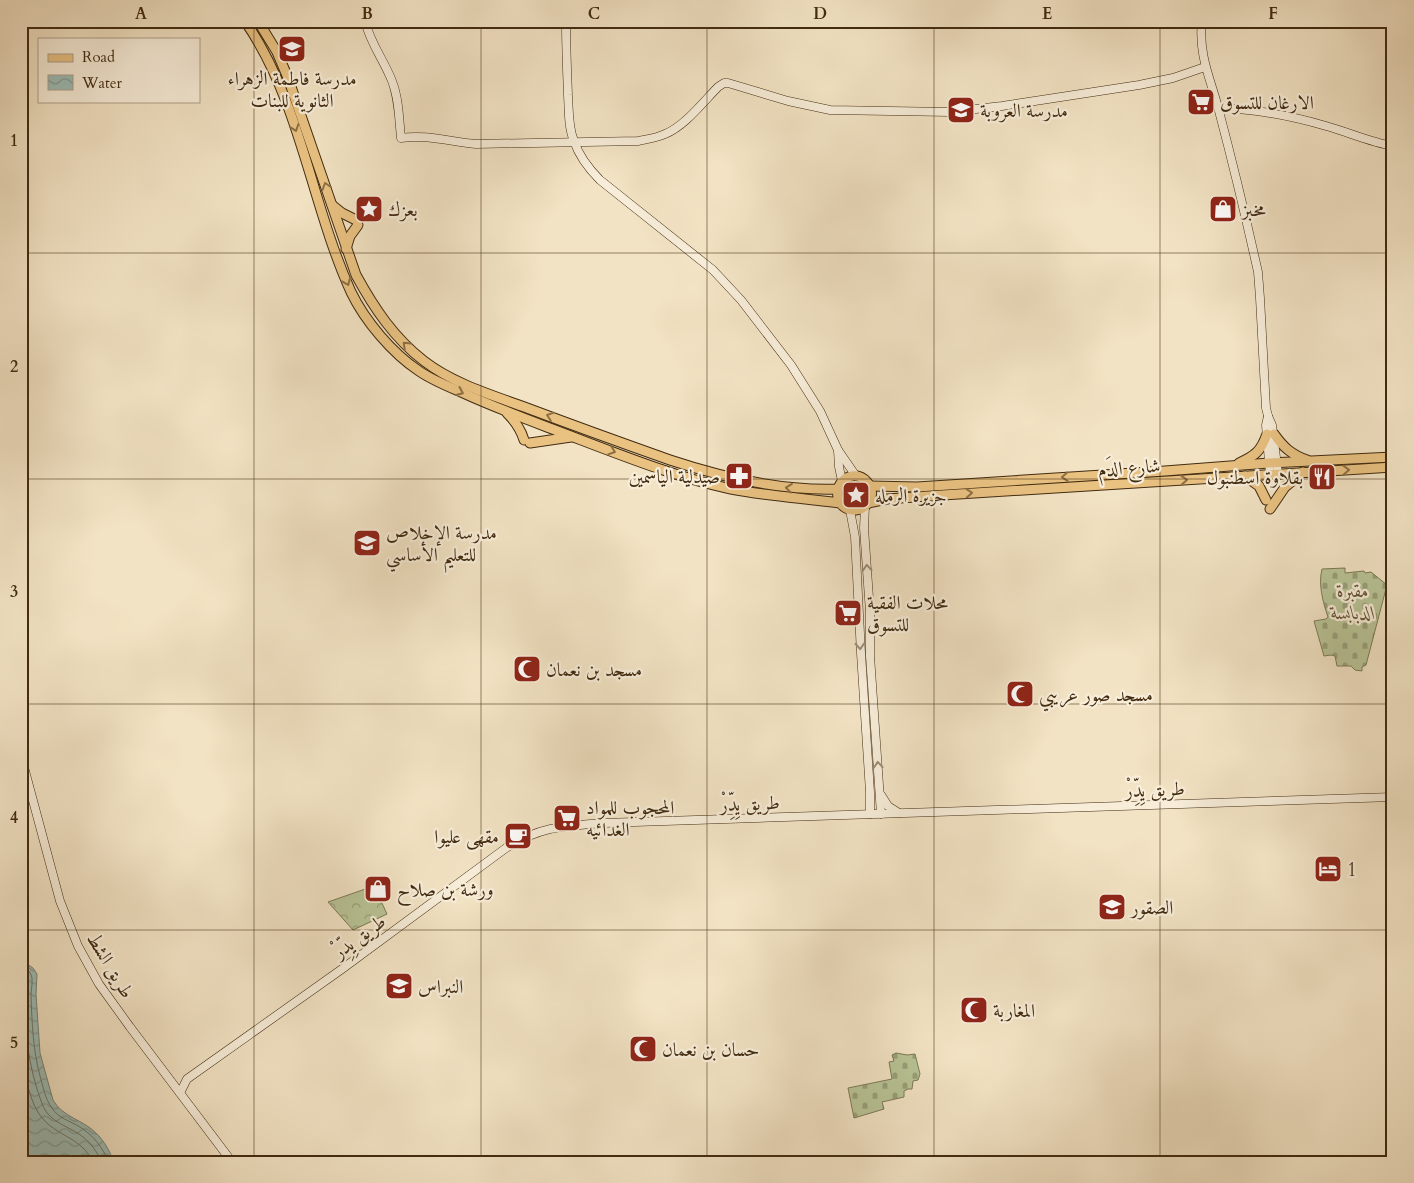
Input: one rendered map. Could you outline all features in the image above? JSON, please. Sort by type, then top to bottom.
[{"type":"main road","points":[[245,21],[268,59],[278,82],[337,256],[353,295],[363,313],[388,344],[405,360],[438,382],[505,412],[666,470],[728,488],[757,494],[840,503]]},
{"type":"main road","points":[[258,21],[277,52],[288,78],[356,275],[371,302],[390,328],[405,345],[425,361],[466,385],[699,470],[750,482],[787,488],[840,485]]},
{"type":"main road","points":[[332,205],[357,222],[346,249]]},
{"type":"main road","points":[[505,412],[512,418],[527,442],[571,437]]},
{"type":"main road","points":[[1232,466],[1255,455],[1270,434],[1290,453],[1309,461]]},
{"type":"main road","name":"شارع الدَم","points":[[870,486],[924,486],[1393,457]]},
{"type":"main road","name":"شارع الدَم","points":[[867,505],[889,499],[943,495],[1393,467]]},
{"type":"main road","points":[[1270,509],[1285,487],[1304,472]]},
{"type":"main road","points":[[856,476],[864,479],[870,486],[871,495],[867,505],[858,510],[850,510],[840,503],[838,498],[840,485],[848,477],[856,476]]},
{"type":"main road","points":[[1245,476],[1259,486],[1266,500]]},
{"type":"street","points":[[21,25],[41,21]]},
{"type":"street","points":[[365,21],[371,41],[392,82],[398,106],[401,138],[414,136],[428,137],[476,144],[638,141],[665,134],[683,122],[724,83],[788,101],[830,110],[950,112],[1139,86],[1206,68]]},
{"type":"street","points":[[566,21],[569,114],[574,142],[590,169],[600,180],[697,256],[730,287],[797,374],[820,411],[838,450],[856,476]]},
{"type":"street","points":[[1202,21],[1201,40],[1206,68],[1219,108],[1258,272],[1268,416],[1266,425],[1270,434],[1274,474]]},
{"type":"street","points":[[1219,108],[1259,112],[1297,119],[1393,146]]},
{"type":"street","points":[[838,450],[840,485]]},
{"type":"street","points":[[867,505],[865,537],[870,612],[870,656],[881,814]]},
{"type":"street","points":[[850,510],[855,537],[870,814]]},
{"type":"street","name":"طريق الشط","points":[[21,756],[60,901],[78,946],[99,984],[232,1162]]},
{"type":"street","points":[[858,815],[867,804],[870,792]]},
{"type":"street","points":[[880,793],[888,806],[900,814]]},
{"type":"street","name":"طريق يِدِّرْ","points":[[180,1093],[187,1079],[335,974],[506,848],[530,834],[566,826],[604,823],[1393,797]]},
{"type":"street","points":[[171,1080],[187,1079]]},
{"type":"green space","name":"مقبرة الدبابسة","points":[[1345,568],[1345,573],[1371,572],[1387,585],[1366,665],[1362,667],[1362,671],[1355,670],[1351,666],[1337,666],[1335,656],[1324,656],[1314,621],[1328,617],[1321,587],[1322,569]]},
{"type":"green space","points":[[374,886],[387,914],[353,930],[328,902]]},
{"type":"green space","points":[[896,1053],[915,1054],[920,1074],[918,1080],[913,1081],[912,1089],[904,1091],[904,1097],[882,1102],[884,1109],[854,1118],[848,1088],[892,1079],[889,1062],[894,1061],[892,1055]]},
{"type":"water","points":[[21,960],[33,968],[37,974],[36,994],[40,1053],[53,1100],[67,1115],[86,1125],[97,1134],[107,1147],[114,1162],[21,1162]]},
{"type":"place","name":"مدرسة فاطمة الزهراء الثانوية للبنات","points":[[292,49]]},
{"type":"place","name":"الارغان للتسوق","points":[[1201,102]]},
{"type":"place","name":"مدرسة العروبة","points":[[961,110]]},
{"type":"place","name":"بعزك","points":[[369,209]]},
{"type":"place","name":"مخبز","points":[[1223,209]]},
{"type":"place","name":"صيدلية الياسمين","points":[[739,476]]},
{"type":"place","name":"بقلاوة اسطنبول","points":[[1322,477]]},
{"type":"place","name":"جزيرة الرمله","points":[[856,495]]},
{"type":"place","name":"مدرسة الإخلاص للتعليم الأساسي","points":[[367,543]]},
{"type":"place","name":"محلات الفقية للتسوق","points":[[848,613]]},
{"type":"place","name":"مسجد بن نعمان","points":[[527,669]]},
{"type":"place","name":"مسجد صور عريبي","points":[[1020,694]]},
{"type":"place","name":"المحجوب للمواد الغدائيه","points":[[567,818]]},
{"type":"place","name":"مقهى عليوا","points":[[518,836]]},
{"type":"place","name":"1","points":[[1328,869]]},
{"type":"place","name":"ورشة بن صلاح","points":[[378,889]]},
{"type":"place","name":"الصقور","points":[[1112,907]]},
{"type":"place","name":"النبراس","points":[[399,986]]},
{"type":"place","name":"المغاربة","points":[[974,1010]]},
{"type":"place","name":"حسان بن نعمان","points":[[643,1049]]}]
